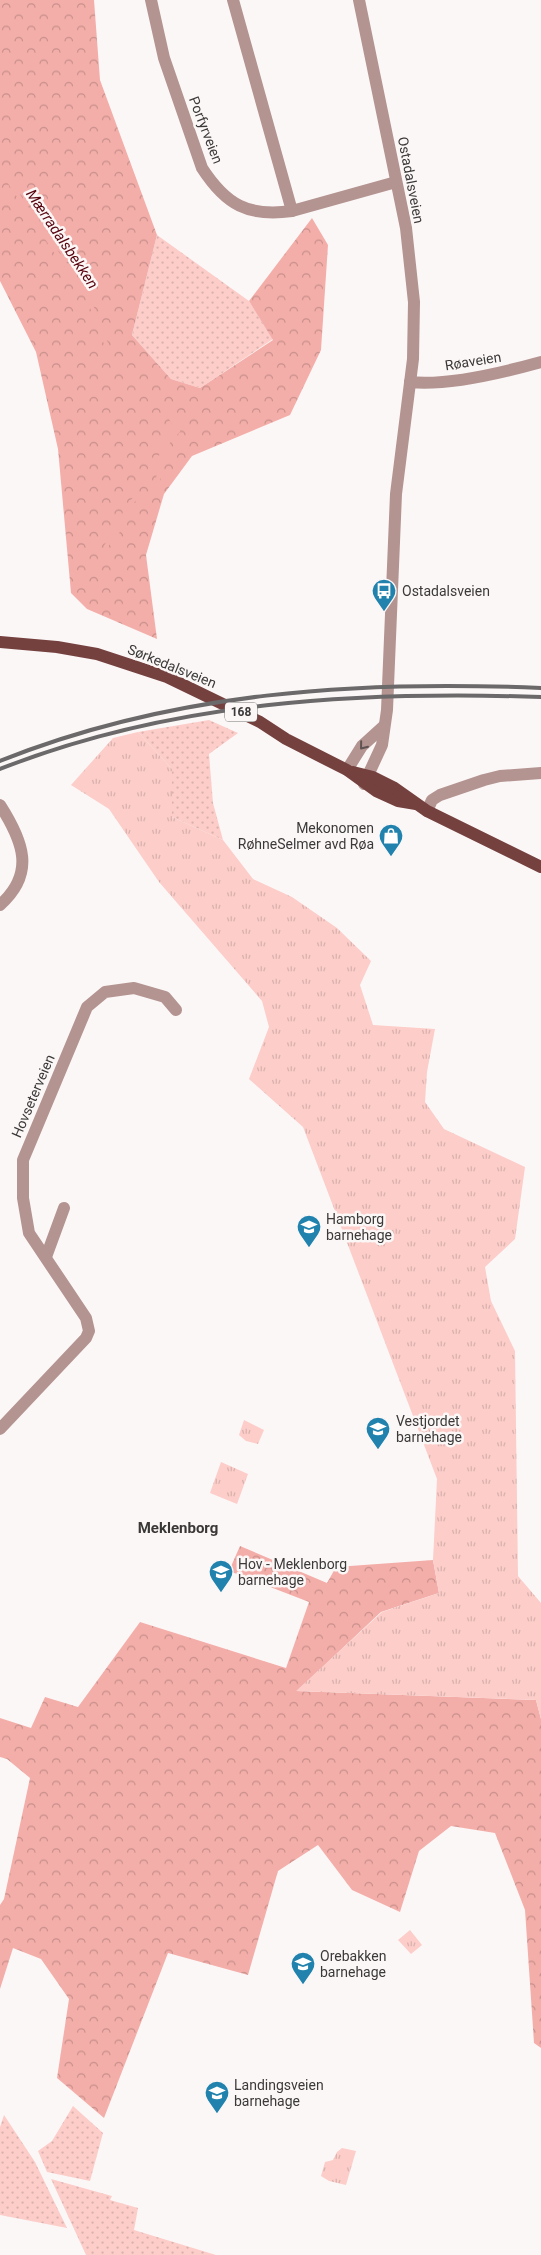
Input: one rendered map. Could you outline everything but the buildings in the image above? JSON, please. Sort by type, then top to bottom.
[{"type":"main road","name":"Sørkedalsveien","points":[[0,642],[81,651],[130,664],[167,677],[225,704],[366,780],[403,792],[421,807],[541,868]]},
{"type":"street","name":"Porfyrveien","points":[[152,0],[164,58],[202,168],[211,182],[230,201],[241,207],[264,213],[292,211],[396,182]]},
{"type":"street","points":[[232,0],[292,211]]},
{"type":"street","name":"Ostadalsveien","points":[[359,0],[406,228],[413,285],[415,331],[396,494],[388,702],[382,745],[366,780]]},
{"type":"street","name":"Røaveien","points":[[410,382],[438,382],[492,374],[541,362]]},
{"type":"street","points":[[347,770],[362,746],[384,726]]},
{"type":"street","points":[[421,807],[440,795],[484,780],[500,776],[541,773]]},
{"type":"street","points":[[0,805],[15,833],[22,853],[24,868],[14,890],[0,905]]},
{"type":"street","name":"Hovseterveien","points":[[0,1429],[63,1364],[86,1338],[89,1331],[86,1318],[28,1233],[23,1198],[23,1160],[87,1007],[105,992],[134,988],[165,997],[176,1010]]},
{"type":"street","points":[[46,1257],[64,1208]]},
{"type":"green space","points":[[0,0],[94,0],[100,80],[157,235],[132,335],[171,379],[200,388],[273,340],[249,301],[312,218],[328,245],[321,350],[290,415],[192,456],[164,494],[146,555],[157,639],[87,609],[71,593],[58,449],[36,352],[0,281]]},
{"type":"green space","points":[[157,235],[249,301],[273,339],[200,388],[171,379],[132,335]]},
{"type":"green space","points":[[209,720],[238,733],[209,754],[213,803],[223,840],[172,817],[172,769],[138,732]]},
{"type":"green space","points":[[138,732],[172,769],[172,817],[223,840],[253,879],[292,897],[337,928],[371,961],[360,985],[373,1025],[435,1029],[427,1072],[425,1102],[444,1129],[525,1167],[515,1239],[485,1267],[491,1301],[515,1351],[518,1576],[541,1603],[541,1719],[536,1700],[296,1691],[382,1612],[439,1593],[433,1560],[437,1479],[303,1127],[249,1079],[269,1027],[262,1001],[159,882],[109,809],[71,785],[113,738]]},
{"type":"green space","points":[[244,1420],[264,1430],[258,1444],[246,1441],[239,1435]]},
{"type":"green space","points":[[221,1462],[248,1474],[237,1504],[210,1493]]},
{"type":"green space","points":[[240,1546],[327,1583],[336,1567],[433,1560],[439,1593],[381,1612],[297,1691],[536,1700],[541,1719],[541,2048],[534,2043],[525,1910],[495,1833],[451,1826],[419,1851],[400,1912],[352,1890],[318,1845],[278,1871],[248,1975],[168,1953],[104,2118],[57,2078],[69,1999],[41,1959],[13,1948],[0,1989],[0,1905],[4,1899],[30,1778],[7,1759],[0,1757],[0,1718],[31,1728],[45,1697],[78,1707],[140,1622],[286,1668],[309,1602],[229,1571]]},
{"type":"green space","points":[[410,1930],[422,1945],[411,1954],[398,1940]]},
{"type":"green space","points":[[73,2106],[103,2133],[90,2181],[47,2172],[38,2151],[52,2141]]},
{"type":"green space","points":[[4,2115],[35,2162],[67,2228],[0,2215],[0,2127]]},
{"type":"green space","points":[[342,2148],[356,2151],[346,2185],[329,2181],[321,2176],[325,2162],[333,2160],[337,2152]]},
{"type":"green space","points":[[51,2179],[112,2196],[110,2200],[138,2208],[134,2230],[216,2255],[86,2255]]},
{"type":"waterway","name":"Mærradalsbekken","points":[[0,168],[54,249],[86,292],[114,364],[127,377]]},
{"type":"waterway","name":"Mærradalsbekken","points":[[93,570],[105,563],[106,546],[119,530],[127,506],[137,497],[156,495],[162,449],[178,431],[169,415],[141,389]]},
{"type":"railway","points":[[0,761],[65,738],[131,719],[199,705],[335,689],[403,686],[541,688]]},
{"type":"railway","points":[[0,769],[65,746],[131,728],[266,705],[403,696],[541,697]]},
{"type":"place","name":"Ostadalsveien","points":[[384,612]]},
{"type":"place","name":"Mekonomen RøhneSelmer avd Røa","points":[[391,857]]},
{"type":"place","name":"Hamborg barnehage","points":[[309,1248]]},
{"type":"place","name":"Vestjordet barnehage","points":[[378,1450]]},
{"type":"place","name":"Hov - Meklenborg barnehage","points":[[221,1593]]},
{"type":"place","name":"Orebakken barnehage","points":[[303,1985]]},
{"type":"place","name":"Landingsveien barnehage","points":[[217,2114]]},
{"type":"district","name":"Meklenborg","points":[[178,1528]]}]
